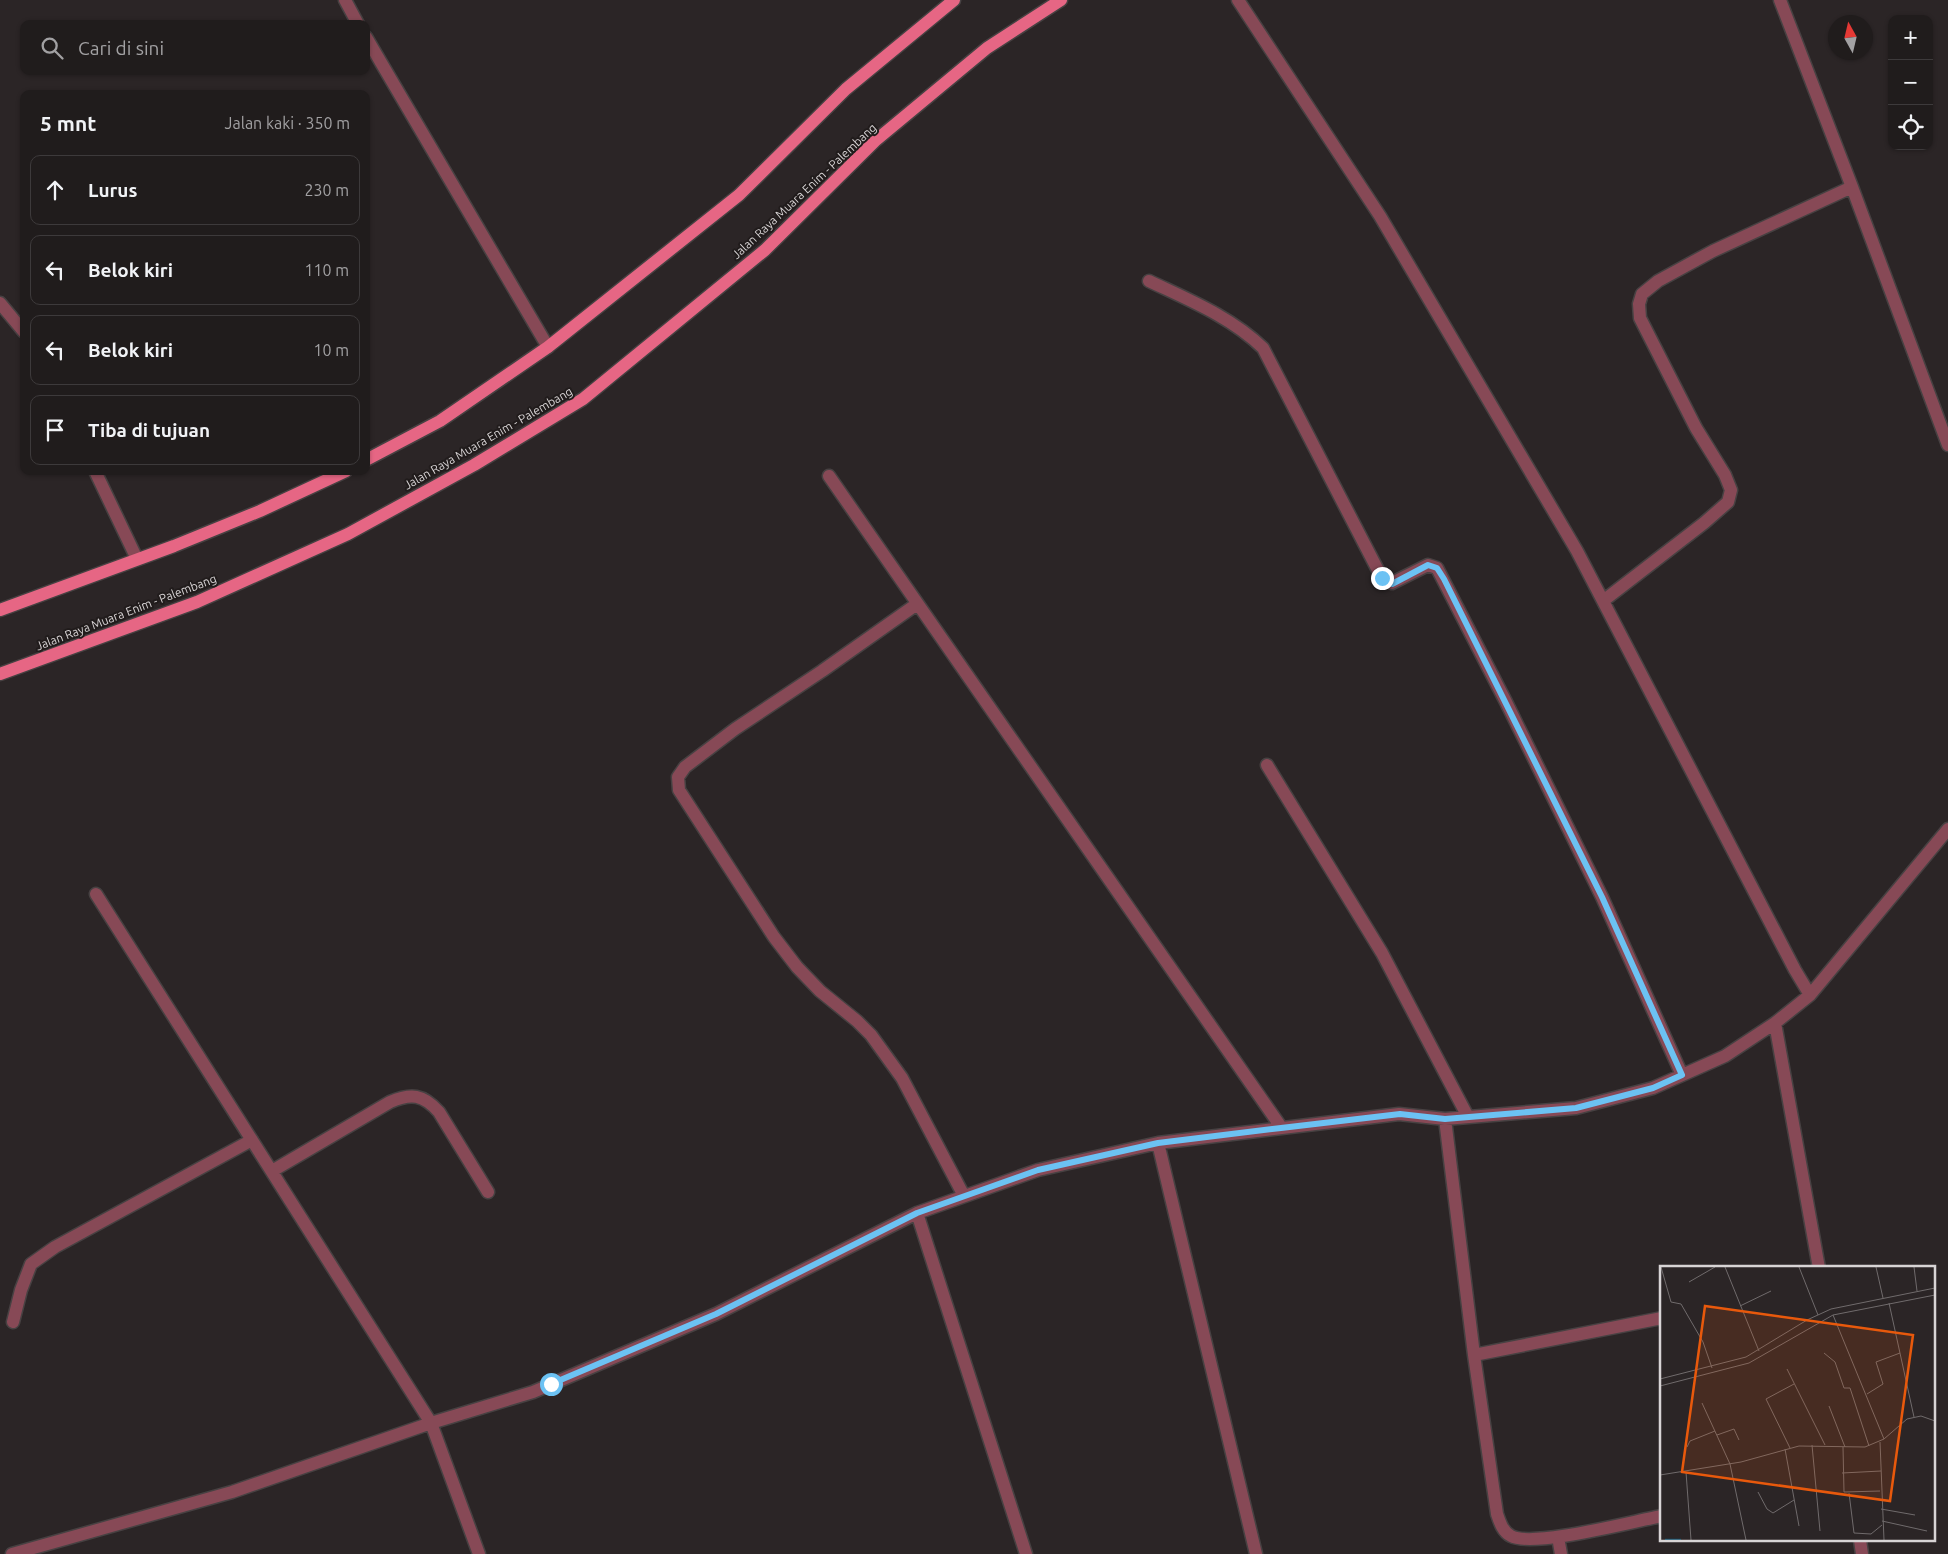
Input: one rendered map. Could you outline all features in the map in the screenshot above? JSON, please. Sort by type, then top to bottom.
[{"type":"main road","points":[[370,458],[440,421],[548,347],[739,195],[846,89],[954,0]]},
{"type":"main road","name":"Jalan Raya Muara Enim - Palembang","points":[[0,674],[198,602],[348,534],[474,466],[583,399],[765,250],[890,129],[987,48],[1061,0]]},
{"type":"main road","points":[[0,610],[137,560],[260,511],[337,475]]},
{"type":"street","points":[[344,0],[356,20]]},
{"type":"street","points":[[1238,0],[1380,216],[1577,551],[1810,995]]},
{"type":"street","points":[[1780,0],[1948,445]]},
{"type":"street","points":[[370,44],[548,347]]},
{"type":"street","points":[[1603,600],[1704,523],[1728,502],[1730,490],[1725,475],[1696,428],[1640,318],[1639,304],[1642,294],[1658,281],[1713,252],[1852,187]]},
{"type":"street","points":[[1149,281],[1222,317],[1247,332],[1263,348],[1382,578],[1392,584],[1428,565],[1437,568],[1506,702],[1602,897],[1682,1075]]},
{"type":"street","points":[[0,303],[20,327]]},
{"type":"street","points":[[97,475],[137,560]]},
{"type":"street","points":[[829,476],[1281,1128]]},
{"type":"street","points":[[918,604],[735,729],[685,767],[678,777],[679,790],[774,937],[797,967],[820,991],[871,1035],[902,1078],[964,1196]]},
{"type":"street","points":[[1267,765],[1382,953],[1468,1117]]},
{"type":"street","points":[[12,1554],[36,1551],[232,1492],[431,1423],[533,1392],[716,1314],[917,1213],[1038,1170],[1158,1143],[1400,1114],[1445,1119],[1576,1108],[1653,1088],[1725,1056],[1775,1023],[1810,995],[1948,828]]},
{"type":"street","points":[[96,894],[431,1423],[479,1554]]},
{"type":"street","points":[[1775,1023],[1818,1266]]},
{"type":"street","points":[[272,1171],[390,1102],[402,1097],[419,1097],[430,1102],[438,1112],[488,1192]]},
{"type":"street","points":[[1445,1119],[1474,1355],[1498,1514],[1502,1527],[1511,1536],[1524,1540],[1558,1537],[1660,1516]]},
{"type":"street","points":[[13,1322],[21,1290],[31,1264],[55,1247],[252,1140]]},
{"type":"street","points":[[1158,1143],[1256,1554]]},
{"type":"street","points":[[917,1213],[1026,1554]]},
{"type":"street","points":[[1474,1355],[1660,1318]]},
{"type":"street","points":[[1558,1537],[1561,1554]]},
{"type":"route","points":[[551,1384],[716,1314],[917,1213],[1038,1170],[1158,1143],[1400,1114],[1445,1119],[1576,1108],[1653,1088],[1682,1075],[1602,897],[1444,579],[1437,568],[1428,565],[1392,584],[1382,578]]}]
